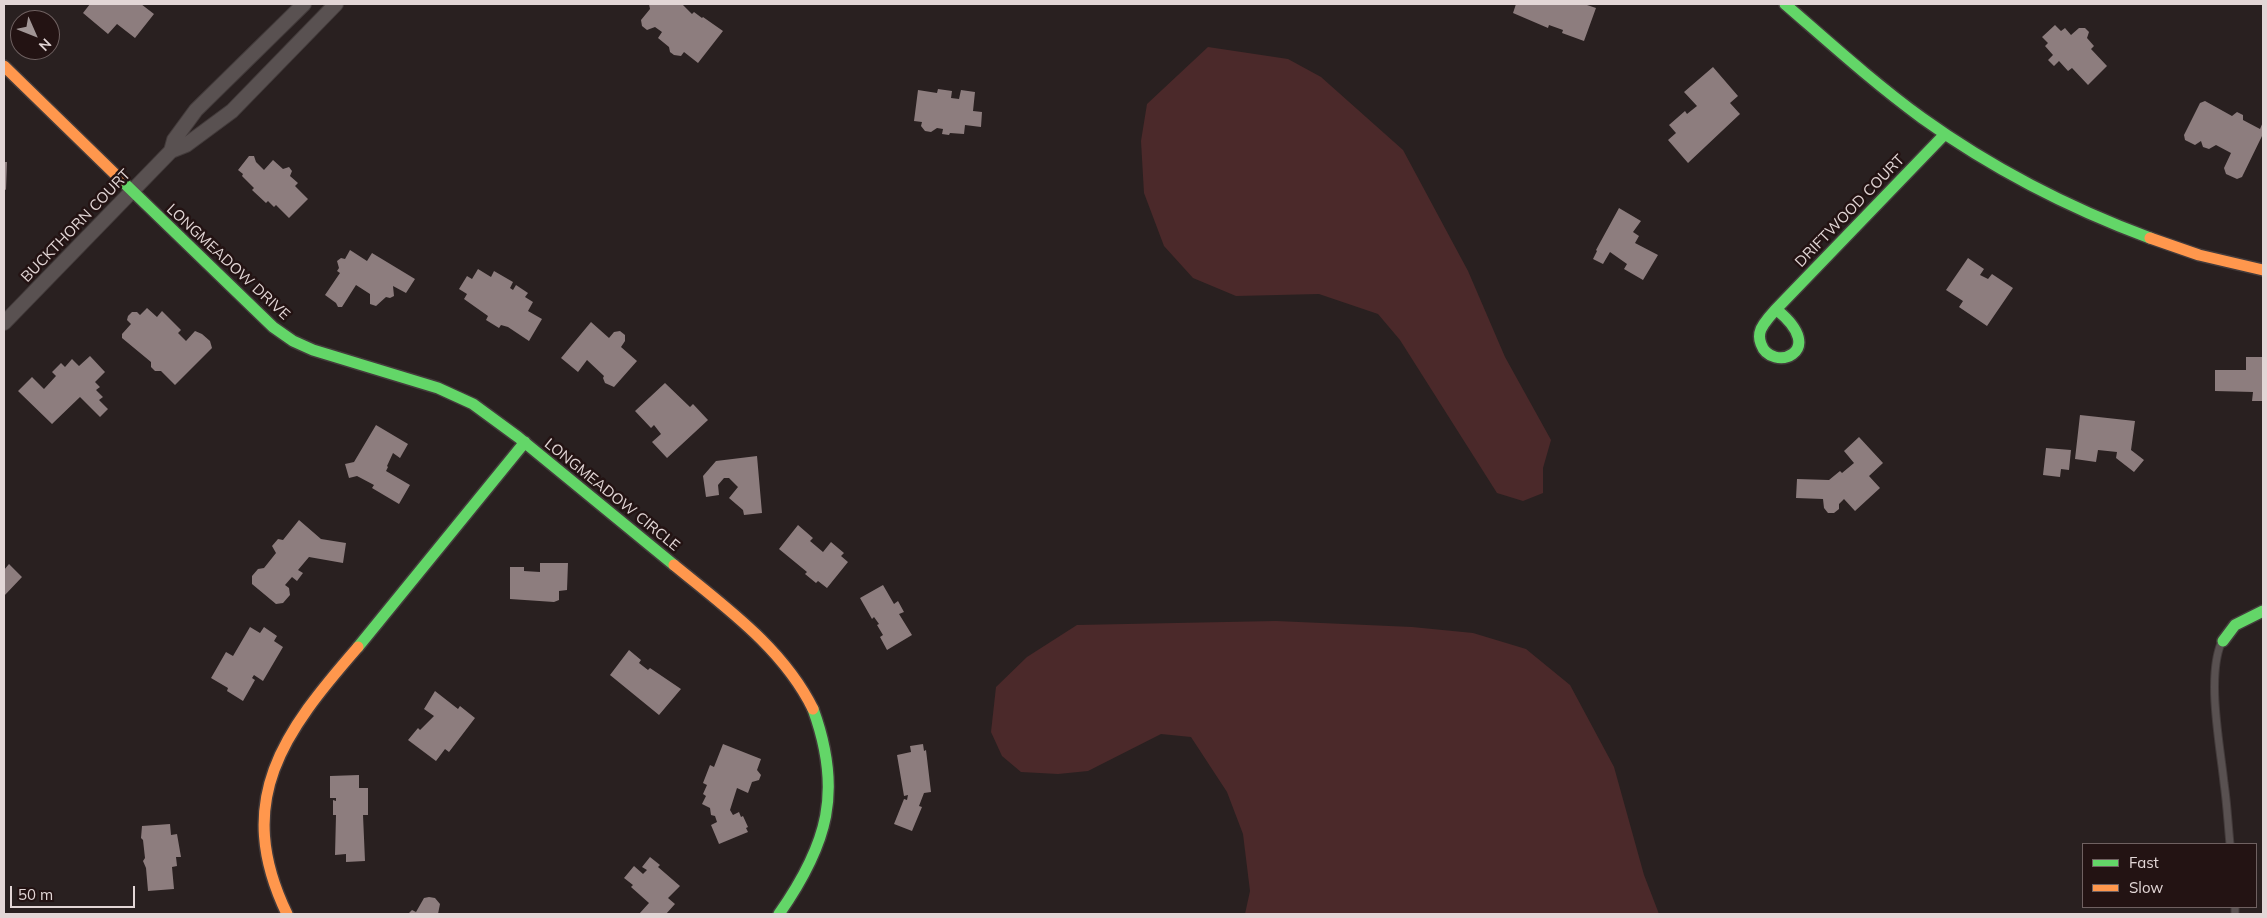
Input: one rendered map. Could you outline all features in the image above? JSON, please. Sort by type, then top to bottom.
[{"type":"street","name":"BUCKTHORN COURT","points":[[172,151],[174,140],[196,110],[304,4]]},
{"type":"street","name":"BUCKTHORN COURT","points":[[4,324],[172,151],[186,145],[232,111],[336,4]]},
{"type":"street","points":[[1785,4],[1857,66],[1946,134],[2058,200],[2144,236],[2191,252],[2263,270]]},
{"type":"street","name":"LONGMEADOW DRIVE","points":[[4,66],[273,327],[293,341],[340,360],[447,392],[502,424],[524,442]]},
{"type":"street","name":"DRIFTWOOD COURT","points":[[1777,310],[1946,134]]},
{"type":"street","name":"LONGMEADOW CIRCLE","points":[[286,914],[279,900],[268,864],[263,814],[271,775],[286,741],[341,668],[524,442],[712,597],[770,648],[796,676],[810,702],[824,739],[829,764],[829,807],[820,844],[810,867],[779,914]]},
{"type":"street","points":[[2222,641],[2235,625],[2263,610]]},
{"type":"lane","points":[[2222,641],[2215,666],[2216,719],[2230,843]]},
{"type":"shaded area","points":[[1208,47],[1288,59],[1321,77],[1403,150],[1468,271],[1505,357],[1551,440],[1543,468],[1543,493],[1523,501],[1497,493],[1400,340],[1378,314],[1319,294],[1236,296],[1193,278],[1164,246],[1144,193],[1141,141],[1147,104]]},
{"type":"shaded area","points":[[1276,621],[1412,627],[1473,633],[1526,649],[1570,685],[1614,767],[1644,875],[1659,914],[1245,914],[1250,891],[1243,834],[1227,792],[1191,737],[1161,734],[1088,771],[1058,774],[1021,772],[1002,756],[991,732],[996,687],[1027,657],[1077,625]]},
{"type":"building","points":[[90,4],[141,4],[154,14],[135,38],[117,24],[108,34],[83,13]]},
{"type":"building","points":[[649,4],[682,4],[692,14],[694,12],[723,31],[698,63],[684,52],[681,56],[674,55],[670,52],[669,47],[658,38],[662,32],[655,27],[647,30],[642,26],[641,20],[650,9]]},
{"type":"building","points":[[1516,4],[1584,4],[1596,8],[1584,41],[1562,33],[1563,30],[1549,25],[1548,28],[1513,13]]},
{"type":"building","points":[[2055,25],[2061,31],[2065,28],[2071,35],[2079,28],[2085,28],[2089,32],[2087,38],[2094,46],[2091,49],[2107,66],[2088,85],[2072,68],[2068,71],[2059,61],[2054,66],[2048,60],[2053,55],[2045,46],[2048,43],[2042,37]]},
{"type":"building","points":[[1713,67],[1738,96],[1730,103],[1740,114],[1688,163],[1668,140],[1676,133],[1669,125],[1685,111],[1687,114],[1697,106],[1684,92]]},
{"type":"building","points":[[938,89],[952,91],[951,98],[959,99],[961,90],[975,92],[973,111],[982,112],[981,127],[965,125],[964,134],[942,134],[943,129],[937,128],[931,132],[925,131],[921,126],[922,122],[914,121],[918,90],[937,93]]},
{"type":"building","points":[[2205,101],[2232,116],[2237,112],[2243,115],[2243,120],[2260,129],[2263,122],[2263,137],[2242,177],[2237,179],[2226,174],[2224,168],[2231,153],[2216,145],[2209,149],[2203,147],[2201,141],[2195,145],[2185,140],[2184,135],[2200,103]]},
{"type":"building","points":[[249,156],[254,156],[256,162],[264,170],[273,160],[283,169],[289,167],[292,171],[290,176],[298,183],[295,186],[308,199],[289,218],[276,205],[274,207],[268,201],[266,203],[252,190],[254,188],[238,170]]},
{"type":"building","points":[[4,162],[7,162],[6,190],[4,189]]},
{"type":"building","points":[[1619,208],[1641,221],[1633,232],[1639,236],[1635,243],[1658,255],[1643,280],[1624,269],[1627,264],[1610,252],[1603,264],[1593,259]]},
{"type":"building","points":[[350,250],[367,261],[372,253],[415,279],[406,293],[393,286],[394,296],[386,297],[376,306],[370,304],[370,294],[356,285],[342,307],[338,307],[336,303],[325,295],[340,273],[337,271],[339,268],[337,261],[341,258],[345,259]]},
{"type":"building","points":[[1968,258],[1984,269],[1980,275],[1988,279],[1992,274],[2013,288],[1987,326],[1959,307],[1963,301],[1946,290]]},
{"type":"building","points":[[478,269],[491,277],[494,271],[513,282],[510,288],[513,290],[516,285],[528,293],[525,297],[533,302],[528,311],[542,319],[529,341],[508,327],[501,325],[499,328],[486,320],[488,316],[464,299],[467,294],[459,289],[467,276],[472,279]]},
{"type":"building","points":[[147,308],[157,317],[162,311],[181,330],[178,333],[186,341],[195,331],[210,341],[212,348],[175,385],[161,371],[155,371],[151,367],[151,362],[122,338],[122,334],[131,324],[127,320],[128,316],[132,312],[137,312],[140,315]]},
{"type":"building","points":[[591,322],[609,338],[614,332],[620,331],[625,335],[625,341],[621,347],[637,361],[614,387],[605,383],[604,376],[587,360],[578,372],[561,358]]},
{"type":"building","points":[[90,356],[105,372],[95,382],[100,387],[96,390],[103,397],[99,400],[108,409],[100,417],[80,397],[52,424],[18,391],[32,377],[44,389],[56,376],[52,372],[61,363],[65,367],[72,359],[79,366]]},
{"type":"building","points":[[2246,357],[2263,357],[2262,401],[2252,401],[2253,392],[2215,391],[2215,370],[2246,370]]},
{"type":"building","points":[[665,383],[690,407],[693,404],[708,420],[667,458],[652,442],[661,434],[654,425],[651,428],[635,411]]},
{"type":"building","points":[[2080,415],[2135,421],[2131,450],[2144,460],[2134,472],[2116,458],[2117,452],[2098,450],[2096,462],[2075,459]]},
{"type":"building","points":[[376,425],[408,444],[400,458],[393,453],[386,471],[410,485],[399,504],[372,488],[374,485],[357,476],[349,478],[345,464],[354,462]]},
{"type":"building","points":[[1859,437],[1883,463],[1869,476],[1880,488],[1855,511],[1844,499],[1839,504],[1839,509],[1834,513],[1828,513],[1824,508],[1823,499],[1796,498],[1797,479],[1829,480],[1840,471],[1842,473],[1854,463],[1844,451]]},
{"type":"building","points":[[2046,448],[2071,450],[2069,470],[2061,469],[2060,477],[2043,475]]},
{"type":"building","points":[[757,456],[762,513],[744,515],[743,510],[729,498],[738,487],[729,478],[724,478],[718,485],[719,495],[706,497],[703,476],[716,461]]},
{"type":"building","points":[[299,520],[321,539],[346,543],[343,563],[309,557],[298,570],[303,573],[297,581],[292,577],[285,585],[289,588],[290,595],[283,603],[276,604],[252,584],[252,576],[258,569],[264,568],[276,553],[272,546],[278,539],[283,540]]},
{"type":"building","points":[[798,525],[813,538],[810,541],[823,552],[831,542],[844,553],[841,556],[848,562],[827,588],[818,581],[816,583],[805,574],[807,572],[779,549]]},
{"type":"building","points":[[540,563],[568,563],[567,590],[559,591],[559,600],[554,602],[510,599],[510,567],[524,567],[524,571],[540,572]]},
{"type":"building","points":[[9,564],[22,577],[4,596],[4,570]]},
{"type":"building","points":[[883,585],[894,604],[898,601],[904,612],[899,614],[912,635],[887,650],[880,637],[883,635],[877,625],[879,624],[874,617],[872,619],[860,598]]},
{"type":"building","points":[[250,627],[260,633],[264,627],[277,636],[274,641],[283,647],[263,681],[254,675],[252,678],[255,680],[243,701],[227,691],[228,688],[211,678],[226,652],[233,656]]},
{"type":"building","points":[[629,650],[641,660],[639,663],[648,670],[650,668],[681,689],[659,715],[610,675]]},
{"type":"building","points":[[435,691],[458,709],[460,706],[475,718],[449,752],[445,749],[436,761],[408,740],[418,728],[420,730],[434,716],[424,709]]},
{"type":"building","points":[[723,744],[761,759],[757,770],[761,775],[759,780],[752,782],[748,793],[737,788],[730,810],[733,815],[739,812],[741,817],[743,816],[748,832],[719,844],[711,825],[717,822],[715,816],[711,815],[710,808],[702,804],[706,796],[703,794],[707,785],[703,783],[710,765],[714,767]]},
{"type":"building","points":[[923,744],[924,751],[926,750],[931,792],[924,793],[919,806],[922,807],[912,831],[894,824],[904,799],[907,800],[908,795],[904,796],[897,755],[911,752],[910,746]]},
{"type":"building","points":[[359,775],[359,788],[368,788],[368,815],[363,815],[365,861],[346,862],[346,854],[335,855],[336,815],[333,815],[333,800],[336,801],[336,798],[330,798],[330,776]]},
{"type":"building","points":[[170,824],[171,835],[177,834],[181,857],[176,857],[177,866],[172,867],[174,889],[148,891],[146,868],[143,861],[145,858],[143,840],[141,838],[142,826]]},
{"type":"building","points":[[650,857],[660,865],[658,867],[680,886],[668,898],[675,904],[666,914],[639,914],[649,903],[624,878],[634,866],[643,874],[647,870],[642,867]]},
{"type":"building","points":[[424,898],[435,898],[440,904],[438,914],[408,914],[412,910],[416,912]]},
{"type":"traffic: fast","points":[[1785,4],[1887,91],[1949,137],[2032,186],[2090,214],[2150,238]]},
{"type":"traffic: fast","points":[[1777,310],[1792,325],[1798,338],[1798,347],[1793,354],[1784,357],[1775,357],[1767,353],[1761,344],[1760,333],[1765,322],[1945,134]]},
{"type":"traffic: fast","points":[[121,180],[273,327],[293,341],[313,350],[438,388],[473,404],[518,437],[674,565]]},
{"type":"traffic: fast","points":[[358,647],[525,442]]},
{"type":"traffic: fast","points":[[2223,641],[2235,625],[2263,611]]},
{"type":"traffic: fast","points":[[779,914],[809,864],[826,816],[827,766],[822,738],[813,709]]},
{"type":"traffic: slow","points":[[4,66],[121,180]]},
{"type":"traffic: slow","points":[[2150,238],[2199,255],[2263,270]]},
{"type":"traffic: slow","points":[[674,565],[732,613],[769,648],[801,687],[813,709]]},
{"type":"traffic: slow","points":[[287,914],[271,873],[264,836],[266,802],[274,770],[289,739],[308,709],[331,678],[358,647]]}]
